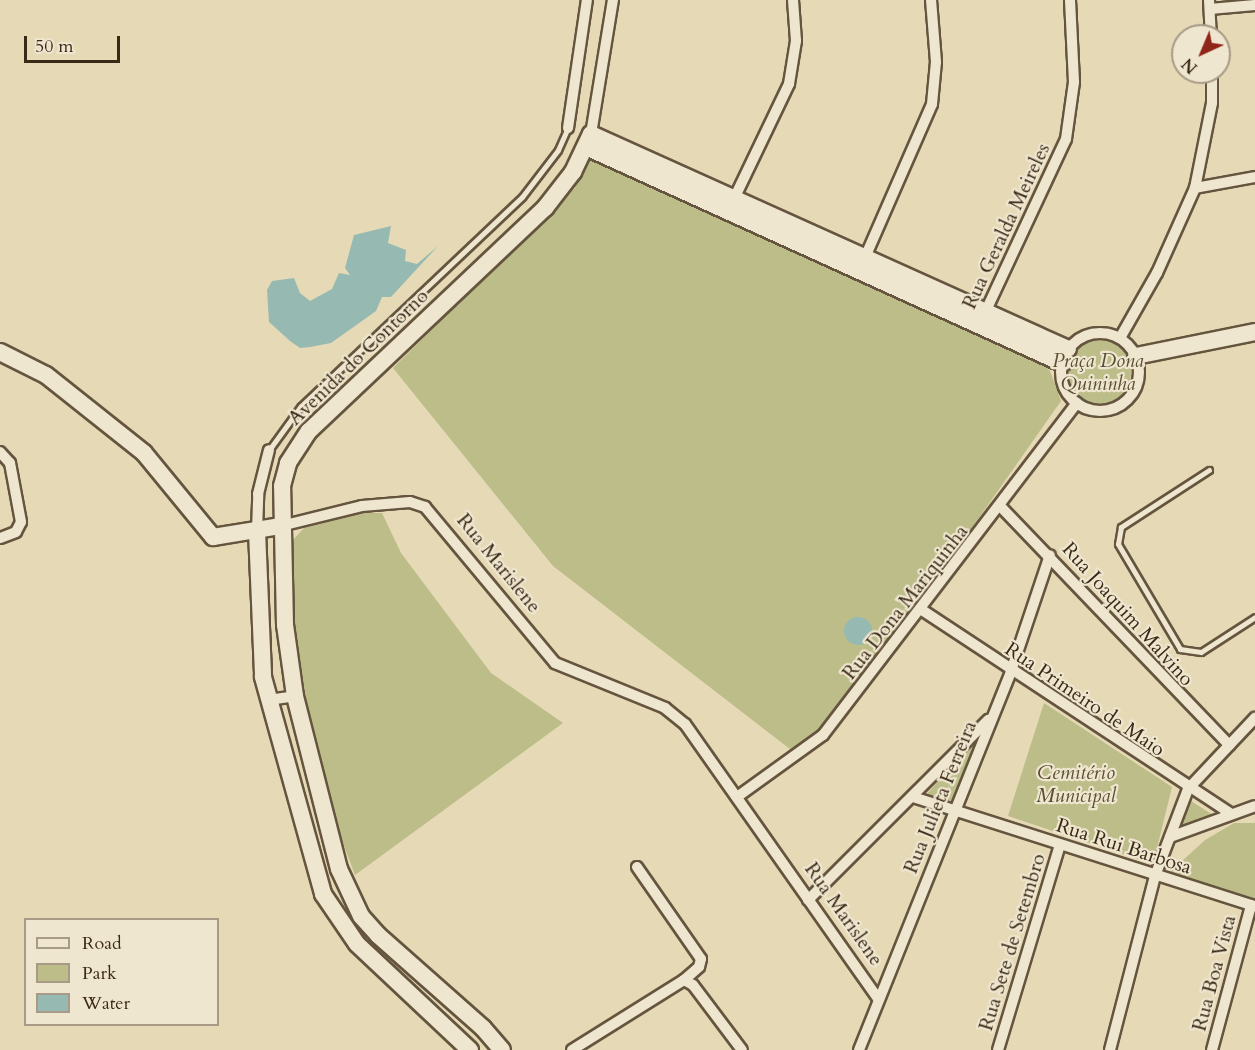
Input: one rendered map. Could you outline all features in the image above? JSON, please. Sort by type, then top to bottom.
[{"type":"street","points":[[568,128],[587,0]]},
{"type":"street","name":"Avenida do Contorno","points":[[501,1050],[361,915],[339,869],[295,696],[285,625],[281,526],[282,486],[288,463],[309,431],[563,189],[589,140],[613,0]]},
{"type":"street","points":[[732,204],[789,84],[796,41],[794,0]]},
{"type":"street","points":[[863,264],[932,104],[936,62],[931,0]]},
{"type":"street","name":"Rua Geralda Meireles","points":[[982,318],[1066,139],[1074,82],[1070,0]]},
{"type":"street","points":[[1210,24],[1209,4],[1255,5]]},
{"type":"street","points":[[1120,338],[1157,273],[1195,188],[1212,103],[1212,84]]},
{"type":"street","points":[[589,140],[1065,356]]},
{"type":"street","points":[[1195,188],[1255,177]]},
{"type":"street","points":[[1136,356],[1255,332]]},
{"type":"street","points":[[1098,333],[1120,338],[1136,356],[1138,381],[1125,403],[1101,411],[1077,403],[1063,385],[1065,356],[1086,335],[1098,333]]},
{"type":"street","name":"Rua Marislene","points":[[0,352],[46,375],[144,453],[213,537],[257,531],[362,506],[410,502],[425,507],[545,654],[564,668],[676,715],[737,797],[878,999]]},
{"type":"street","name":"Rua Dona Mariquinha","points":[[737,797],[817,742],[1001,507],[1077,403]]},
{"type":"street","points":[[269,450],[258,494],[260,651],[268,700],[316,873],[332,911],[357,944],[470,1050]]},
{"type":"street","points":[[0,452],[10,463],[21,522],[15,532],[0,538]]},
{"type":"street","name":"Rua Joaquim Malvino","points":[[1001,507],[1050,555],[1160,678],[1229,745]]},
{"type":"street","name":"Rua Julieta Ferreira","points":[[859,1050],[1011,671],[1050,555]]},
{"type":"street","name":"Rua Primeiro de Maio","points":[[922,610],[1188,789],[1231,814]]},
{"type":"street","points":[[268,700],[295,696]]},
{"type":"street","points":[[808,900],[913,797],[992,715]]},
{"type":"street","points":[[1110,1050],[1155,876],[1188,789],[1255,718]]},
{"type":"street","name":"Rua Rui Barbosa","points":[[913,797],[1155,876],[1253,905]]},
{"type":"street","points":[[1170,837],[1250,808],[1255,815]]},
{"type":"street","name":"Rua Sete de Setembro","points":[[998,1050],[1060,845]]},
{"type":"street","points":[[572,1050],[682,981],[699,967],[701,959],[637,867]]},
{"type":"street","name":"Rua Boa Vista","points":[[1212,1050],[1253,905]]},
{"type":"street","points":[[682,981],[693,985],[742,1050]]},
{"type":"lane","points":[[269,450],[301,406],[522,197],[558,150],[568,128]]},
{"type":"lane","points":[[1209,470],[1121,527],[1118,544],[1180,649],[1201,652],[1255,617]]},
{"type":"green space","points":[[592,150],[1035,355],[1050,371],[1061,401],[926,593],[816,733],[790,749],[553,566],[393,368],[575,188]]},
{"type":"green space","name":"Praça Dona Quininha","points":[[1092,339],[1104,339],[1122,348],[1129,359],[1131,372],[1129,385],[1122,396],[1111,403],[1092,405],[1079,400],[1070,391],[1065,378],[1065,366],[1070,353],[1079,344]]},
{"type":"green space","points":[[363,513],[382,513],[401,553],[491,673],[563,723],[355,875],[332,814],[309,719],[293,612],[293,540],[304,528]]},
{"type":"green space","name":"Cemitério Municipal","points":[[1044,703],[1172,787],[1153,864],[1008,816]]},
{"type":"green space","points":[[977,737],[981,741],[952,801],[925,796]]},
{"type":"green space","points":[[1191,801],[1213,815],[1181,828]]},
{"type":"green space","points":[[1234,823],[1255,823],[1255,899],[1169,873],[1205,840]]},
{"type":"water","points":[[391,226],[388,243],[406,250],[405,261],[417,264],[438,246],[391,297],[382,297],[376,311],[331,343],[310,347],[300,348],[269,322],[267,290],[272,281],[294,278],[300,293],[310,301],[332,289],[339,273],[350,275],[345,268],[354,235]]},
{"type":"water","points":[[858,617],[868,621],[872,631],[868,641],[858,645],[848,641],[844,631],[848,621]]}]
